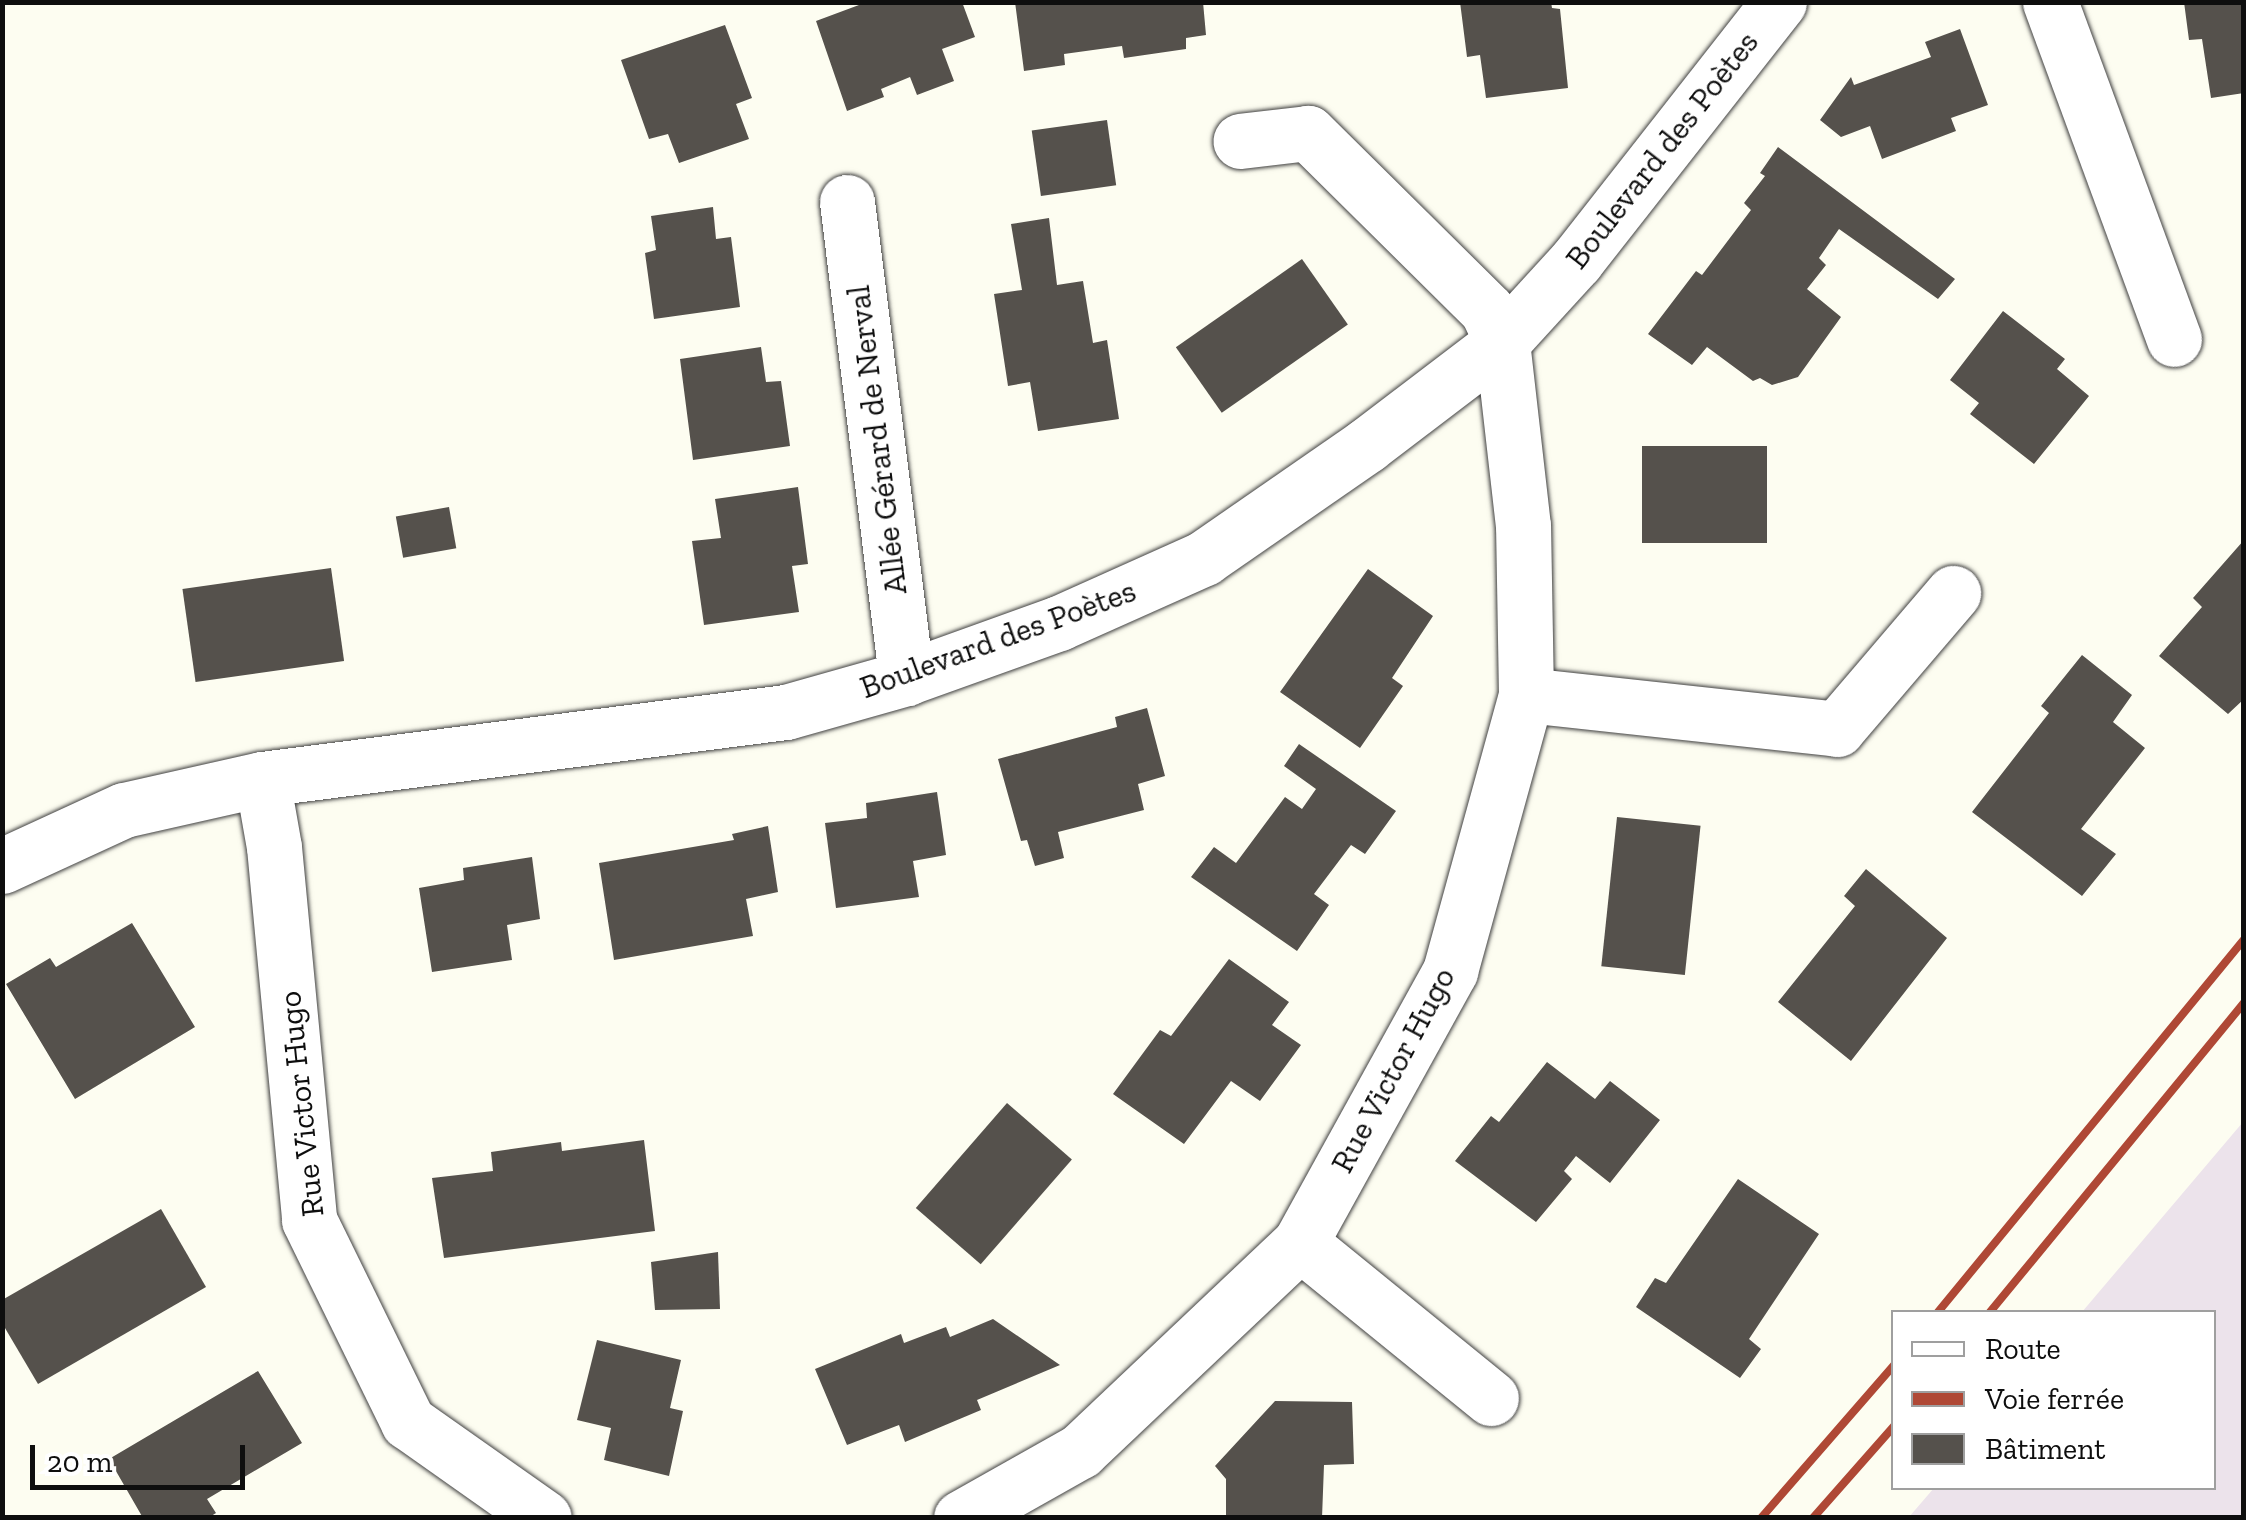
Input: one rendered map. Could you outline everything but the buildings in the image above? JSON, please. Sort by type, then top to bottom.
[{"type":"street","name":"Boulevard des Poètes","points":[[2,866],[124,810],[262,779],[786,712],[906,678],[1059,623],[1204,558],[1367,445],[1502,342],[1576,261],[1779,2]]},
{"type":"street","points":[[2050,2],[2174,339]]},
{"type":"street","points":[[1240,142],[1308,133],[1487,310],[1502,342]]},
{"type":"street","name":"Allée Gérard de Nerval","points":[[847,202],[906,678]]},
{"type":"street","name":"Rue Victor Hugo","points":[[961,1518],[1080,1451],[1300,1243],[1450,971],[1526,695],[1523,526],[1502,342]]},
{"type":"street","points":[[1526,695],[1837,729],[1954,593]]},
{"type":"street","name":"Rue Victor Hugo","points":[[262,779],[274,846],[309,1220],[408,1422],[544,1518]]},
{"type":"street","points":[[1300,1243],[1490,1398]]},
{"type":"shaded area","points":[[2243,1122],[2243,1517],[1909,1517],[1932,1490],[2216,1490],[2216,1310],[2084,1310]]},
{"type":"railway","points":[[1940,1310],[2244,940]]},
{"type":"railway","points":[[1992,1310],[2244,1003]]},
{"type":"railway","points":[[1761,1518],[1891,1368]]},
{"type":"railway","points":[[1813,1518],[1891,1429]]}]
